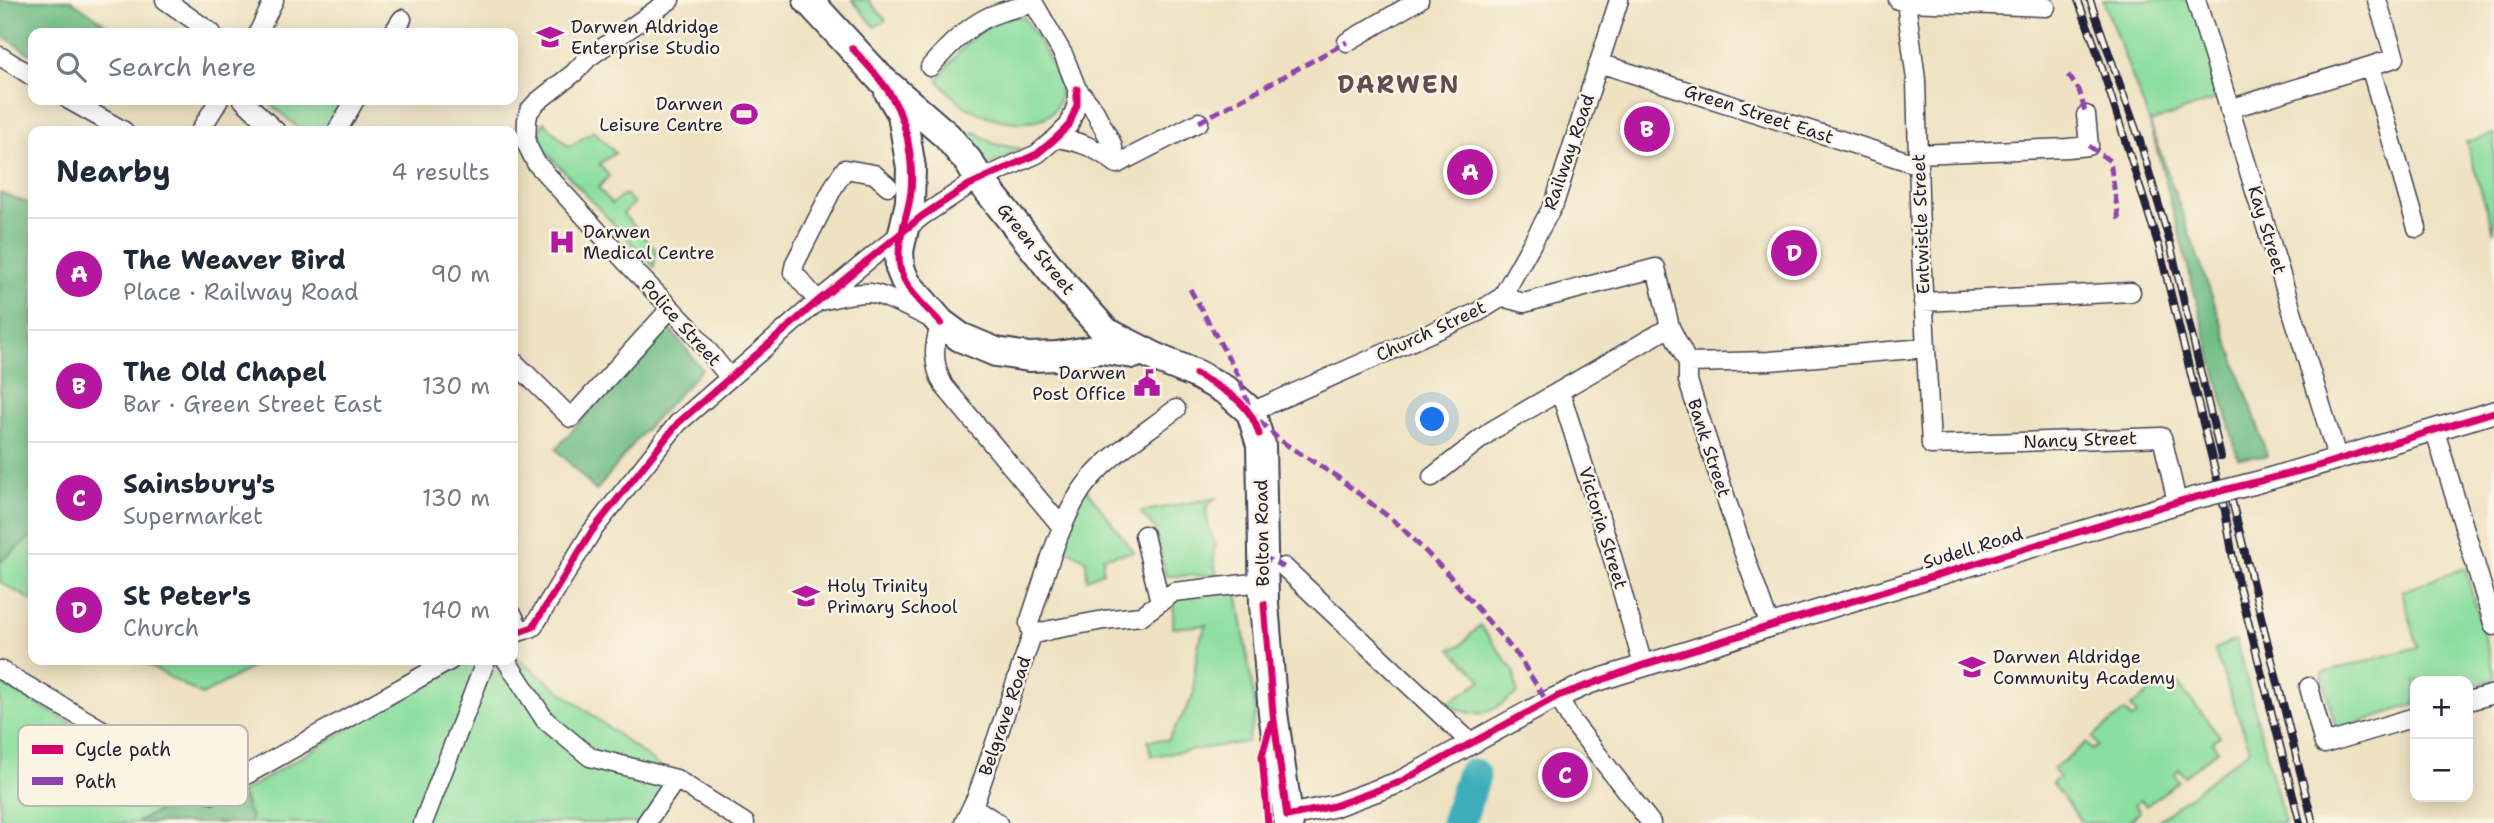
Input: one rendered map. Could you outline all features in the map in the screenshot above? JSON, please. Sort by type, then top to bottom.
[{"type":"highway","name":"Green Street","points":[[808,0],[880,78],[947,136],[1069,292],[1106,331],[1161,360]]},
{"type":"highway","points":[[880,78],[902,114],[907,133],[911,187],[899,251],[900,268],[906,283],[941,323],[960,337],[996,352],[1029,357],[1101,349],[1161,360],[1196,374],[1227,391],[1251,412]]},
{"type":"highway","points":[[1057,356],[1072,341],[1076,332],[1077,320],[1069,292]]},
{"type":"highway","name":"Bolton Road","points":[[1251,412],[1261,444],[1273,575],[1273,713],[1288,820]]},
{"type":"street","points":[[165,0],[205,28]]},
{"type":"street","points":[[260,28],[274,0]]},
{"type":"street","name":"Police Street","points":[[670,0],[588,58],[573,74],[537,102],[529,111],[525,130],[526,143],[536,163],[688,326],[730,378]]},
{"type":"street","points":[[1346,42],[1419,0]]},
{"type":"street","name":"Railway Road","points":[[1502,297],[1554,204],[1619,0]]},
{"type":"street","name":"Kay Street","points":[[2196,0],[2338,460]]},
{"type":"street","points":[[2229,109],[2395,58],[2377,0]]},
{"type":"street","points":[[1902,1],[2046,7]]},
{"type":"street","name":"Entwistle Street","points":[[1902,1],[1916,80],[1931,446]]},
{"type":"street","points":[[930,67],[977,22],[1033,2],[1064,56],[1077,89],[1093,108],[1112,144],[1117,164]]},
{"type":"street","points":[[0,56],[28,74]]},
{"type":"street","name":"Green Street East","points":[[1599,63],[1918,159],[2089,146],[2086,116]]},
{"type":"street","points":[[2370,66],[2417,228]]},
{"type":"street","points":[[518,627],[533,627],[592,531],[678,423],[818,301],[945,199],[1037,154],[1069,125],[1077,105],[1077,89]]},
{"type":"street","points":[[78,105],[115,126]]},
{"type":"street","points":[[203,126],[216,105]]},
{"type":"street","points":[[248,105],[271,126]]},
{"type":"street","points":[[340,126],[352,105]]},
{"type":"street","points":[[1117,164],[1199,122]]},
{"type":"street","points":[[1056,138],[1076,140],[1094,147],[1117,164]]},
{"type":"street","points":[[818,301],[793,272],[834,186],[845,169],[874,174],[888,186]]},
{"type":"street","name":"Church Street","points":[[1251,412],[1478,312],[1502,297],[1524,303],[1656,268]]},
{"type":"street","name":"Bank Street","points":[[1656,268],[1670,327],[1688,363],[1688,381],[1770,626]]},
{"type":"street","points":[[1923,302],[2131,292]]},
{"type":"street","points":[[818,301],[858,293],[873,293],[941,323],[936,336],[933,362],[944,386],[1062,527]]},
{"type":"street","points":[[518,374],[571,418],[670,309]]},
{"type":"street","points":[[1432,477],[1491,431],[1670,327]]},
{"type":"street","points":[[1688,363],[1769,361],[1925,348]]},
{"type":"street","name":"Victoria Street","points":[[1560,391],[1643,665]]},
{"type":"street","points":[[1032,635],[1029,624],[1062,527],[1084,486],[1106,462],[1177,409]]},
{"type":"street","name":"Sudell Road","points":[[1288,820],[1357,799],[1400,782],[1558,696],[1643,665],[2184,501],[2338,460],[2494,412]]},
{"type":"street","points":[[2435,431],[2487,574],[2494,626]]},
{"type":"street","name":"Nancy Street","points":[[1931,446],[2162,438],[2184,501]]},
{"type":"street","points":[[1144,535],[1160,602]]},
{"type":"street","points":[[1273,575],[1471,743]]},
{"type":"street","name":"Belgrave Road","points":[[964,823],[1032,635],[1050,629],[1141,616],[1174,592],[1273,575]]},
{"type":"street","points":[[248,774],[442,665]]},
{"type":"street","points":[[423,823],[484,665]]},
{"type":"street","points":[[509,665],[545,720],[590,757],[676,779],[745,823]]},
{"type":"street","points":[[0,670],[94,725]]},
{"type":"street","points":[[2309,687],[2324,744],[2410,718]]},
{"type":"street","points":[[2473,700],[2494,694]]},
{"type":"street","points":[[1558,696],[1572,720],[1651,823]]},
{"type":"street","points":[[646,823],[676,779]]},
{"type":"street","points":[[972,806],[998,823]]},
{"type":"green space","points":[[0,0],[71,0],[111,28],[28,28],[28,53],[0,34]]},
{"type":"green space","points":[[852,0],[868,0],[886,20],[875,27]]},
{"type":"green space","points":[[2103,0],[2196,0],[2224,90],[2216,99],[2150,123]]},
{"type":"green space","points":[[1024,17],[1058,78],[1060,96],[1055,109],[1045,117],[1019,122],[990,117],[962,104],[938,81],[958,54],[984,28],[1002,18]]},
{"type":"green space","points":[[272,105],[343,105],[329,126],[296,126]]},
{"type":"green space","points":[[544,122],[569,147],[594,131],[615,153],[599,164],[609,176],[598,188],[612,204],[625,194],[634,203],[623,214],[656,250],[654,267],[541,147],[538,134]]},
{"type":"green space","points":[[2150,123],[2256,420],[2267,456],[2238,458]]},
{"type":"green space","points":[[975,132],[995,144],[1021,149],[983,168],[961,142]]},
{"type":"green space","points":[[2494,134],[2494,232],[2466,142]]},
{"type":"green space","points":[[0,193],[28,203],[28,539],[0,562]]},
{"type":"green space","points":[[666,324],[702,369],[643,432],[596,491],[556,449]]},
{"type":"green space","points":[[1084,486],[1134,552],[1103,557],[1103,572],[1087,579],[1086,560],[1057,543]]},
{"type":"green space","points":[[1216,498],[1206,510],[1217,546],[1214,548],[1214,563],[1217,575],[1166,576],[1155,529],[1140,512]]},
{"type":"green space","points":[[28,539],[28,598],[0,582],[0,562]]},
{"type":"green space","points":[[2465,568],[2494,679],[2473,685],[2473,676],[2410,676],[2410,706],[2336,730],[2322,673],[2418,647],[2402,591]]},
{"type":"green space","points":[[1236,585],[1256,712],[1247,742],[1151,756],[1148,740],[1168,740],[1194,693],[1199,642],[1207,625],[1173,628],[1174,592]]},
{"type":"green space","points":[[1480,625],[1514,671],[1517,694],[1491,710],[1477,714],[1447,704],[1482,680],[1451,649],[1461,645]]},
{"type":"green space","points":[[2236,640],[2285,823],[2161,823],[2159,820],[2250,749],[2214,649]]},
{"type":"green space","points":[[518,659],[676,779],[647,823],[249,823],[251,817],[246,806],[248,789],[454,665],[518,665]]},
{"type":"green space","points":[[148,665],[256,665],[202,695]]},
{"type":"green space","points":[[2164,681],[2170,689],[2177,683],[2220,736],[2212,742],[2218,750],[2185,776],[2179,769],[2174,774],[2179,781],[2146,806],[2141,800],[2135,804],[2140,812],[2127,823],[2083,823],[2052,783],[2059,777],[2053,769],[2086,743],[2092,750],[2098,746],[2092,737],[2125,711],[2132,719],[2137,715],[2131,707]]},
{"type":"green space","points":[[0,683],[74,725],[18,725],[18,806],[167,806],[136,823],[5,823],[0,816]]},
{"type":"green space","points":[[167,806],[206,806],[209,809],[215,806],[246,806],[251,817],[249,823],[136,823]]},
{"type":"waterway","points":[[1458,823],[1473,776]]},
{"type":"railway","points":[[2078,0],[2159,247],[2225,511],[2235,570],[2300,823]]},
{"type":"railway","points":[[2090,0],[2139,138],[2170,243],[2221,457]]},
{"type":"railway","points":[[2232,501],[2313,823]]},
{"type":"marked path","points":[[1199,122],[1347,42]]},
{"type":"marked path","points":[[2068,75],[2079,90],[2086,115]]},
{"type":"marked path","points":[[2089,146],[2110,161],[2119,221]]},
{"type":"marked path","points":[[1190,289],[1239,377],[1251,412],[1279,440],[1336,476],[1399,525],[1447,573],[1519,657],[1547,702]]},
{"type":"marked path","points":[[1262,556],[1284,567]]},
{"type":"cycle path","points":[[852,48],[883,84],[903,121],[912,178],[900,242],[900,267],[911,290],[941,323]]},
{"type":"cycle path","points":[[518,632],[533,627],[592,531],[678,423],[818,301],[922,216],[969,185],[1037,154],[1069,125],[1077,105],[1077,89]]},
{"type":"cycle path","points":[[1196,374],[1235,398],[1249,413],[1259,434]]},
{"type":"cycle path","points":[[1264,604],[1273,713],[1287,816],[1334,806],[1400,782],[1558,696],[1643,665],[2177,502],[2311,468],[2494,412]]},
{"type":"cycle path","points":[[1268,823],[1262,756],[1271,723]]},
{"type":"place","name":"Darwen Aldridge Enterprise Studio","points":[[550,37]]},
{"type":"place","name":"Darwen Leisure Centre","points":[[744,114]]},
{"type":"place","name":"The Old Chapel","points":[[1647,129]]},
{"type":"place","name":"The Weaver Bird","points":[[1470,172]]},
{"type":"place","name":"Darwen Medical Centre","points":[[562,242]]},
{"type":"place","name":"St Peter's","points":[[1794,253]]},
{"type":"place","name":"Darwen Post Office","points":[[1147,383]]},
{"type":"place","name":"Holy Trinity Primary School","points":[[806,596]]},
{"type":"place","name":"Darwen Aldridge Community Academy","points":[[1972,667]]},
{"type":"place","name":"Sainsbury's","points":[[1565,775]]},
{"type":"district","name":"DARWEN","points":[[1399,85]]}]
